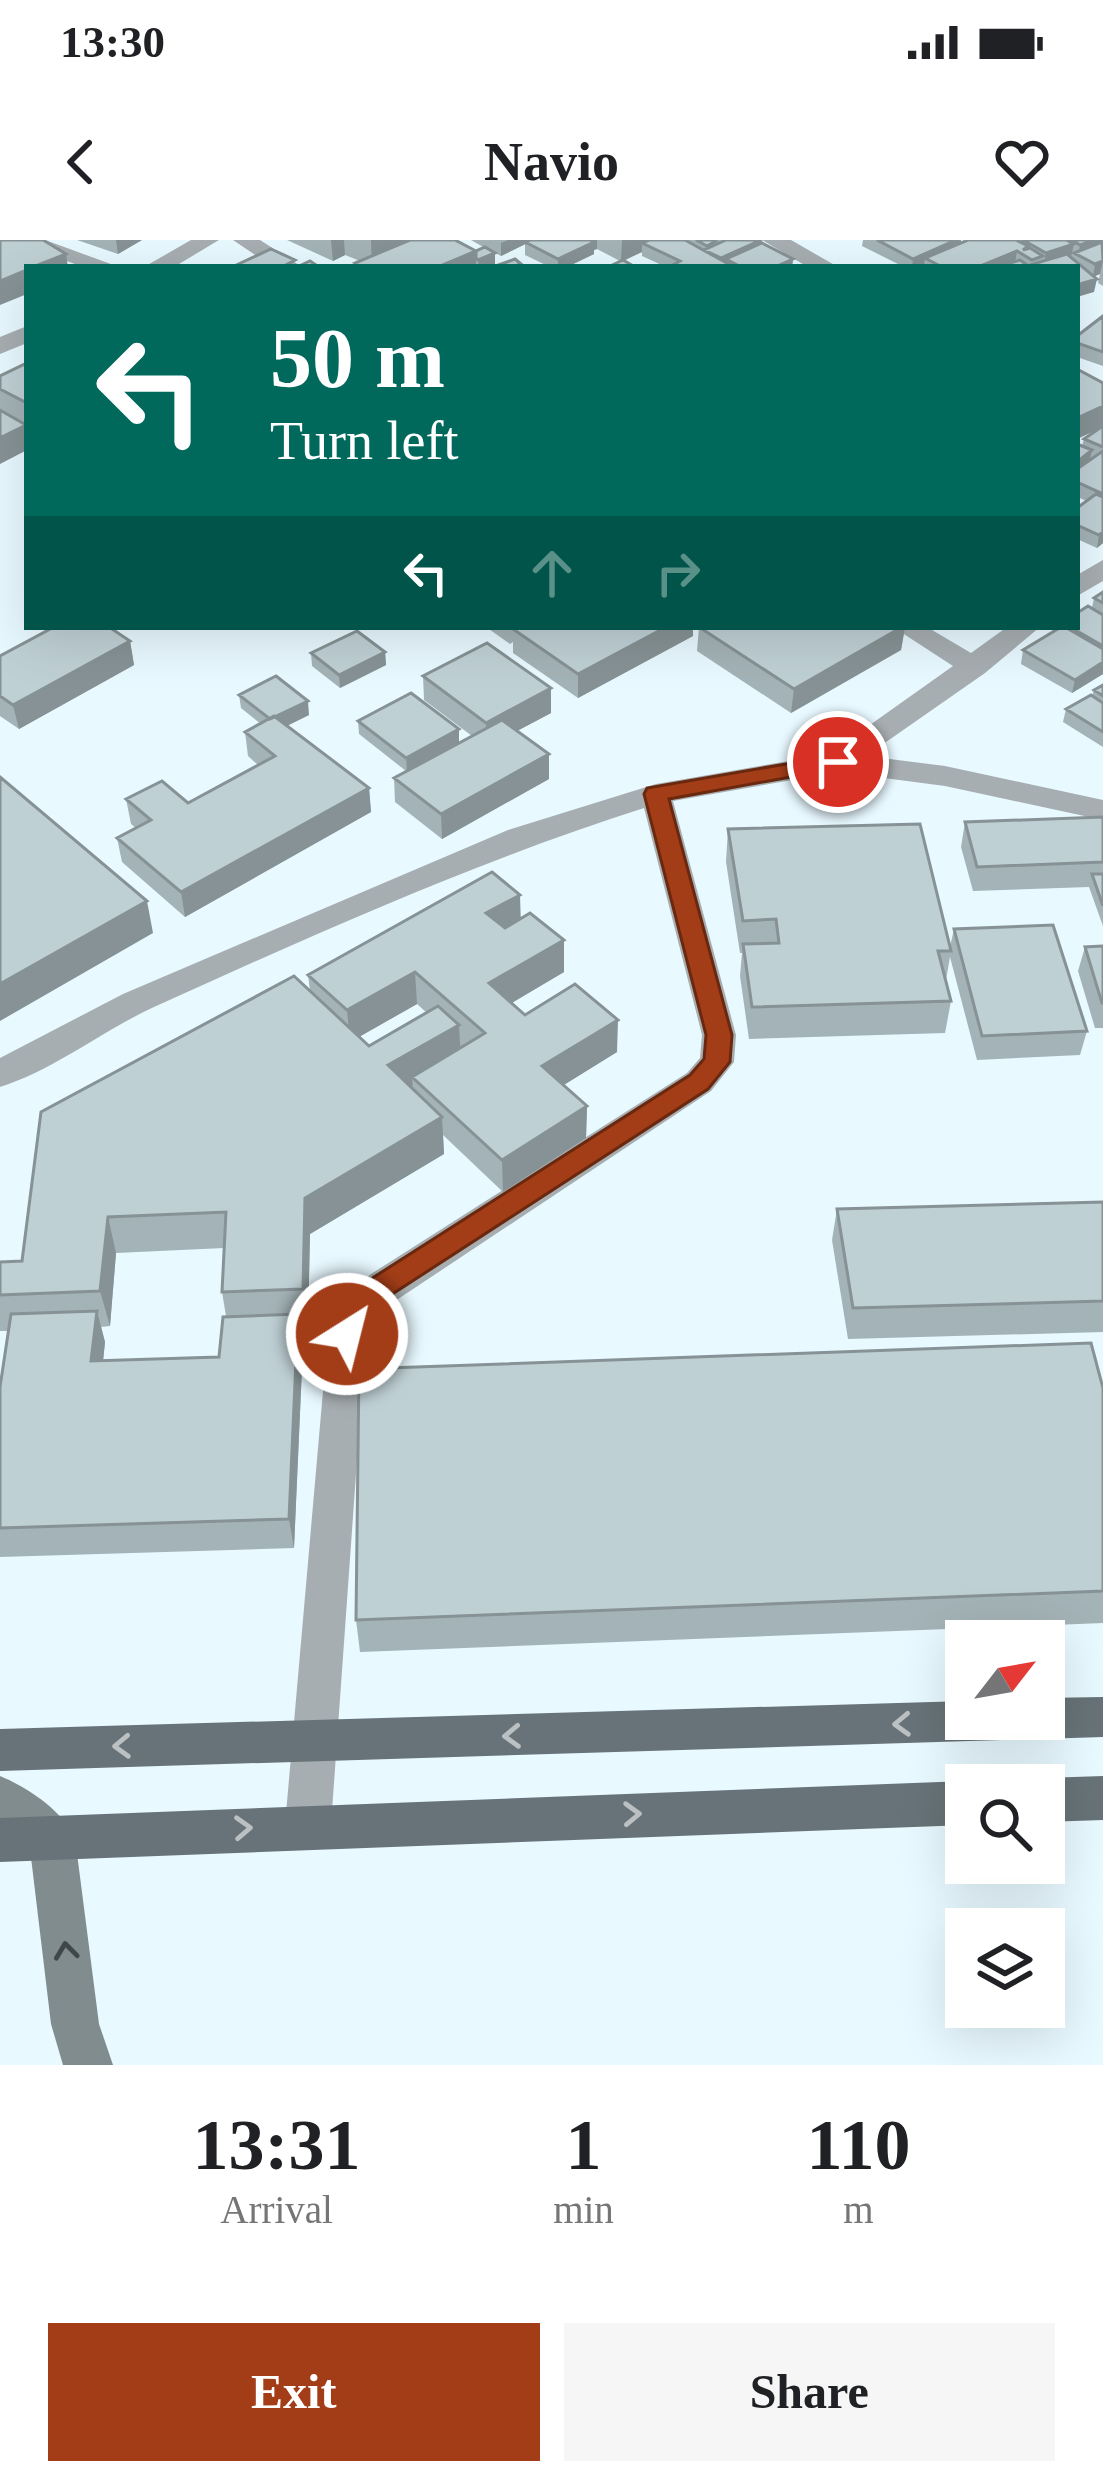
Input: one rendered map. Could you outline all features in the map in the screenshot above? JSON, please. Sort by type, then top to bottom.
[{"type":"main road","points":[[0,1750],[1103,1718]]},
{"type":"main road","points":[[1065,1799],[1103,1798]]},
{"type":"main road","points":[[0,1840],[945,1804]]},
{"type":"street","points":[[21,240],[97,264]]},
{"type":"street","points":[[162,264],[208,240]]},
{"type":"street","points":[[244,240],[285,264]]},
{"type":"street","points":[[773,240],[820,264]]},
{"type":"street","points":[[800,255],[838,240]]},
{"type":"street","points":[[912,630],[975,667]]},
{"type":"street","points":[[838,762],[1022,630]]},
{"type":"street","points":[[0,1074],[135,1002],[334,913],[519,837],[656,794],[838,762],[946,776],[1103,810]]},
{"type":"street","points":[[308,1825],[347,1334],[359,1306],[414,1264],[699,1082],[717,1062],[719,1035],[656,794]]},
{"type":"street","points":[[0,1798],[52,1838],[75,2024],[88,2065]]},
{"type":"building","points":[[0,240],[43,240],[66,254],[41,264],[24,264],[24,271],[0,281]]},
{"type":"building","points":[[410,240],[455,240],[476,251],[445,264],[355,263]]},
{"type":"building","points":[[685,240],[729,264],[674,264],[680,261],[642,243]]},
{"type":"building","points":[[726,240],[759,241],[721,258],[704,250]]},
{"type":"building","points":[[877,240],[956,240],[913,259]]},
{"type":"building","points":[[968,240],[1016,240],[1028,246],[1023,250],[1030,248],[1043,256],[1032,260],[1017,251],[985,264],[936,264],[925,258]]},
{"type":"building","points":[[1023,240],[1066,240],[1074,244],[1046,253]]},
{"type":"building","points":[[525,242],[594,242],[558,259]]},
{"type":"building","points":[[1102,242],[1103,261],[1095,264],[1074,253]]},
{"type":"building","points":[[762,243],[793,259],[782,264],[735,264],[726,259]]},
{"type":"building","points":[[485,247],[495,253],[478,260],[476,251]]},
{"type":"building","points":[[271,249],[295,260],[288,264],[238,264]]},
{"type":"building","points":[[1067,254],[1079,264],[1033,264]]},
{"type":"building","points":[[1080,265],[1097,279],[1080,284]]},
{"type":"building","points":[[1103,316],[1103,352],[1080,344],[1080,334]]},
{"type":"building","points":[[24,364],[24,401],[0,389],[0,376]]},
{"type":"building","points":[[1080,371],[1103,383],[1103,406],[1080,417]]},
{"type":"building","points":[[0,410],[24,426],[0,438]]},
{"type":"building","points":[[1103,426],[1103,447],[1084,439]]},
{"type":"building","points":[[1103,451],[1103,494],[1080,483],[1080,467]]},
{"type":"building","points":[[1096,494],[1103,497],[1103,532],[1099,535],[1080,526],[1080,506]]},
{"type":"building","points":[[1088,606],[1103,615],[1103,646],[1075,630],[1080,630],[1080,611]]},
{"type":"building","points":[[48,630],[114,630],[130,641],[13,705],[0,696],[0,656]]},
{"type":"building","points":[[514,630],[660,630],[578,674]]},
{"type":"building","points":[[704,630],[897,630],[794,689]]},
{"type":"building","points":[[1056,630],[1070,630],[1103,649],[1103,662],[1075,680],[1023,650]]},
{"type":"building","points":[[357,631],[385,652],[339,675],[311,653]]},
{"type":"building","points":[[487,643],[551,688],[486,723],[423,676]]},
{"type":"building","points":[[276,676],[308,701],[270,719],[239,695]]},
{"type":"building","points":[[411,693],[459,729],[406,758],[358,721]]},
{"type":"building","points":[[1091,695],[1103,703],[1103,732],[1066,709]]},
{"type":"building","points":[[274,716],[369,788],[181,892],[117,838],[151,820],[126,799],[162,781],[188,803],[275,756],[245,732]]},
{"type":"building","points":[[502,720],[549,754],[441,814],[394,778]]},
{"type":"building","points":[[0,777],[147,901],[0,984]]},
{"type":"building","points":[[1103,817],[1103,862],[977,867],[965,822]]},
{"type":"building","points":[[920,824],[951,951],[938,951],[951,1001],[752,1007],[743,944],[779,943],[776,919],[743,921],[728,829]]},
{"type":"building","points":[[492,872],[520,895],[486,913],[505,928],[530,913],[564,940],[489,983],[525,1015],[575,984],[618,1020],[542,1066],[587,1106],[502,1160],[412,1077],[485,1033],[415,972],[347,1010],[308,975]]},
{"type":"building","points":[[1092,874],[1103,874],[1103,906]]},
{"type":"building","points":[[1053,925],[1087,1031],[982,1036],[954,929]]},
{"type":"building","points":[[1103,946],[1103,1003],[1102,1003],[1085,947]]},
{"type":"building","points":[[294,976],[369,1046],[438,1006],[459,1025],[388,1065],[442,1117],[305,1198],[303,1289],[222,1292],[226,1212],[108,1217],[100,1291],[0,1295],[0,1262],[22,1261],[41,1112]]},
{"type":"building","points":[[1103,1202],[1103,1301],[853,1308],[837,1209]]},
{"type":"building","points":[[97,1311],[91,1361],[219,1357],[223,1317],[298,1314],[289,1519],[0,1528],[0,1387],[11,1314]]},
{"type":"building","points":[[1091,1343],[1103,1388],[1103,1591],[356,1620],[359,1369]]},
{"type":"route","points":[[347,1334],[359,1306],[384,1285],[699,1082],[717,1062],[719,1035],[656,794],[838,762]]}]
